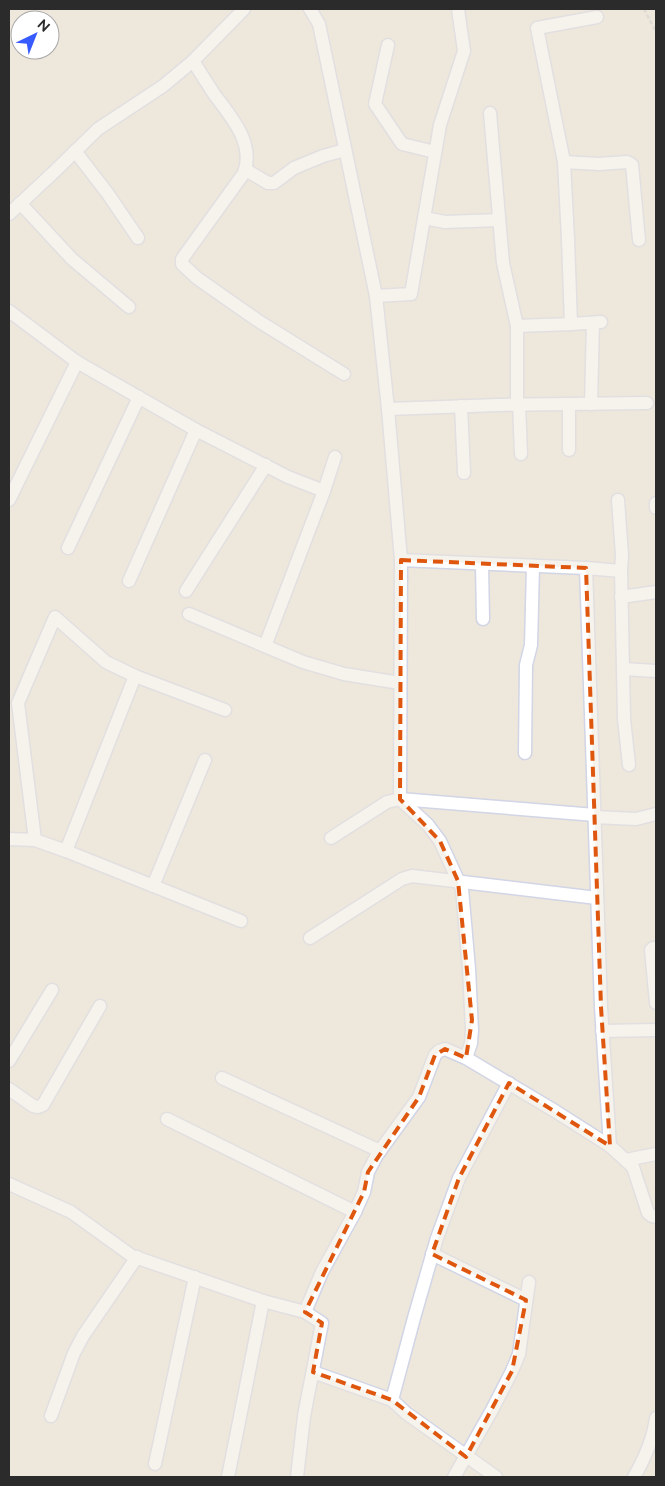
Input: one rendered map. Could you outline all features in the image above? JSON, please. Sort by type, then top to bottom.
[{"type":"street","points":[[9,214],[98,129],[163,86],[193,61],[244,9]]},
{"type":"street","points":[[310,9],[319,24],[376,296],[388,409],[400,560],[400,799],[428,825],[440,841],[462,889],[472,1020],[471,1043],[466,1058]]},
{"type":"street","points":[[376,296],[411,294],[440,125],[464,51],[458,9]]},
{"type":"street","points":[[571,324],[564,162],[537,28],[597,17]]},
{"type":"street","points":[[388,45],[374,104],[402,144],[435,152]]},
{"type":"street","points":[[193,61],[240,131],[246,145],[248,165],[182,258],[182,264],[197,278],[257,320],[344,374]]},
{"type":"street","points":[[490,113],[503,263],[517,326],[521,454]]},
{"type":"street","points":[[246,170],[268,183],[274,183],[294,168],[323,156],[345,150]]},
{"type":"street","points":[[75,151],[108,194],[138,238]]},
{"type":"street","points":[[564,162],[599,164],[627,162],[632,165],[639,240]]},
{"type":"street","points":[[20,203],[72,259],[130,307]]},
{"type":"street","points":[[424,218],[445,222],[499,220]]},
{"type":"street","points":[[9,311],[77,362],[196,430],[288,477],[324,491]]},
{"type":"street","points":[[517,326],[597,322],[591,404]]},
{"type":"street","points":[[9,500],[77,362]]},
{"type":"street","points":[[68,548],[139,397]]},
{"type":"street","points":[[388,409],[518,404],[647,403]]},
{"type":"street","points":[[569,404],[570,450]]},
{"type":"street","points":[[461,406],[464,473]]},
{"type":"street","points":[[129,581],[196,430]]},
{"type":"street","points":[[265,646],[336,457]]},
{"type":"street","points":[[186,591],[266,465]]},
{"type":"street","points":[[618,500],[622,555],[624,719],[629,765]]},
{"type":"street","points":[[656,503],[656,508]]},
{"type":"street","points":[[400,560],[621,571]]},
{"type":"street","points":[[482,564],[483,619]]},
{"type":"street","points":[[525,753],[526,664],[531,645],[533,566]]},
{"type":"street","points":[[586,568],[602,1031],[610,1146]]},
{"type":"street","points":[[622,596],[656,592]]},
{"type":"street","points":[[189,614],[303,662],[344,674],[400,682]]},
{"type":"street","points":[[35,840],[18,703],[55,616],[106,662],[135,676],[225,710]]},
{"type":"street","points":[[623,669],[656,671]]},
{"type":"street","points":[[66,851],[135,676]]},
{"type":"street","points":[[153,886],[205,760]]},
{"type":"street","points":[[331,838],[387,802],[400,799],[636,819],[656,814]]},
{"type":"street","points":[[9,839],[35,840],[241,921]]},
{"type":"street","points":[[310,938],[402,880],[412,876],[597,898]]},
{"type":"street","points":[[656,948],[651,950],[656,1004]]},
{"type":"street","points":[[9,1061],[52,990]]},
{"type":"street","points":[[9,1089],[33,1106],[38,1107],[43,1104],[100,1006]]},
{"type":"street","points":[[602,1031],[656,1030]]},
{"type":"street","points":[[306,1312],[322,1272],[364,1192],[368,1172],[380,1151],[420,1097],[435,1055],[444,1049],[466,1058],[509,1083],[610,1146],[633,1167],[648,1213],[656,1218]]},
{"type":"street","points":[[222,1078],[380,1151]]},
{"type":"street","points":[[392,1400],[432,1254],[459,1178],[509,1083]]},
{"type":"street","points":[[167,1119],[355,1212]]},
{"type":"street","points":[[626,1160],[656,1154]]},
{"type":"street","points":[[9,1184],[71,1212],[132,1256],[263,1301],[306,1312],[322,1324],[304,1416],[297,1477]]},
{"type":"street","points":[[432,1254],[526,1300]]},
{"type":"street","points":[[52,1416],[74,1352],[137,1258]]},
{"type":"street","points":[[154,1464],[195,1277]]},
{"type":"street","points":[[454,1477],[512,1371],[519,1354],[529,1282]]},
{"type":"street","points":[[228,1477],[263,1301]]},
{"type":"street","points":[[312,1372],[392,1400],[406,1413],[496,1477]]},
{"type":"street","points":[[634,1477],[655,1436],[656,1418]]},
{"type":"path","points":[[644,9],[656,32]]},
{"type":"highlighted area","points":[[401,560],[586,568],[601,1007],[610,1146],[509,1083],[459,1178],[432,1254],[526,1300],[512,1371],[466,1457],[392,1400],[313,1372],[322,1323],[305,1312],[364,1192],[368,1172],[419,1097],[435,1055],[445,1049],[466,1058],[472,1020],[458,881],[440,841],[400,799]]}]
